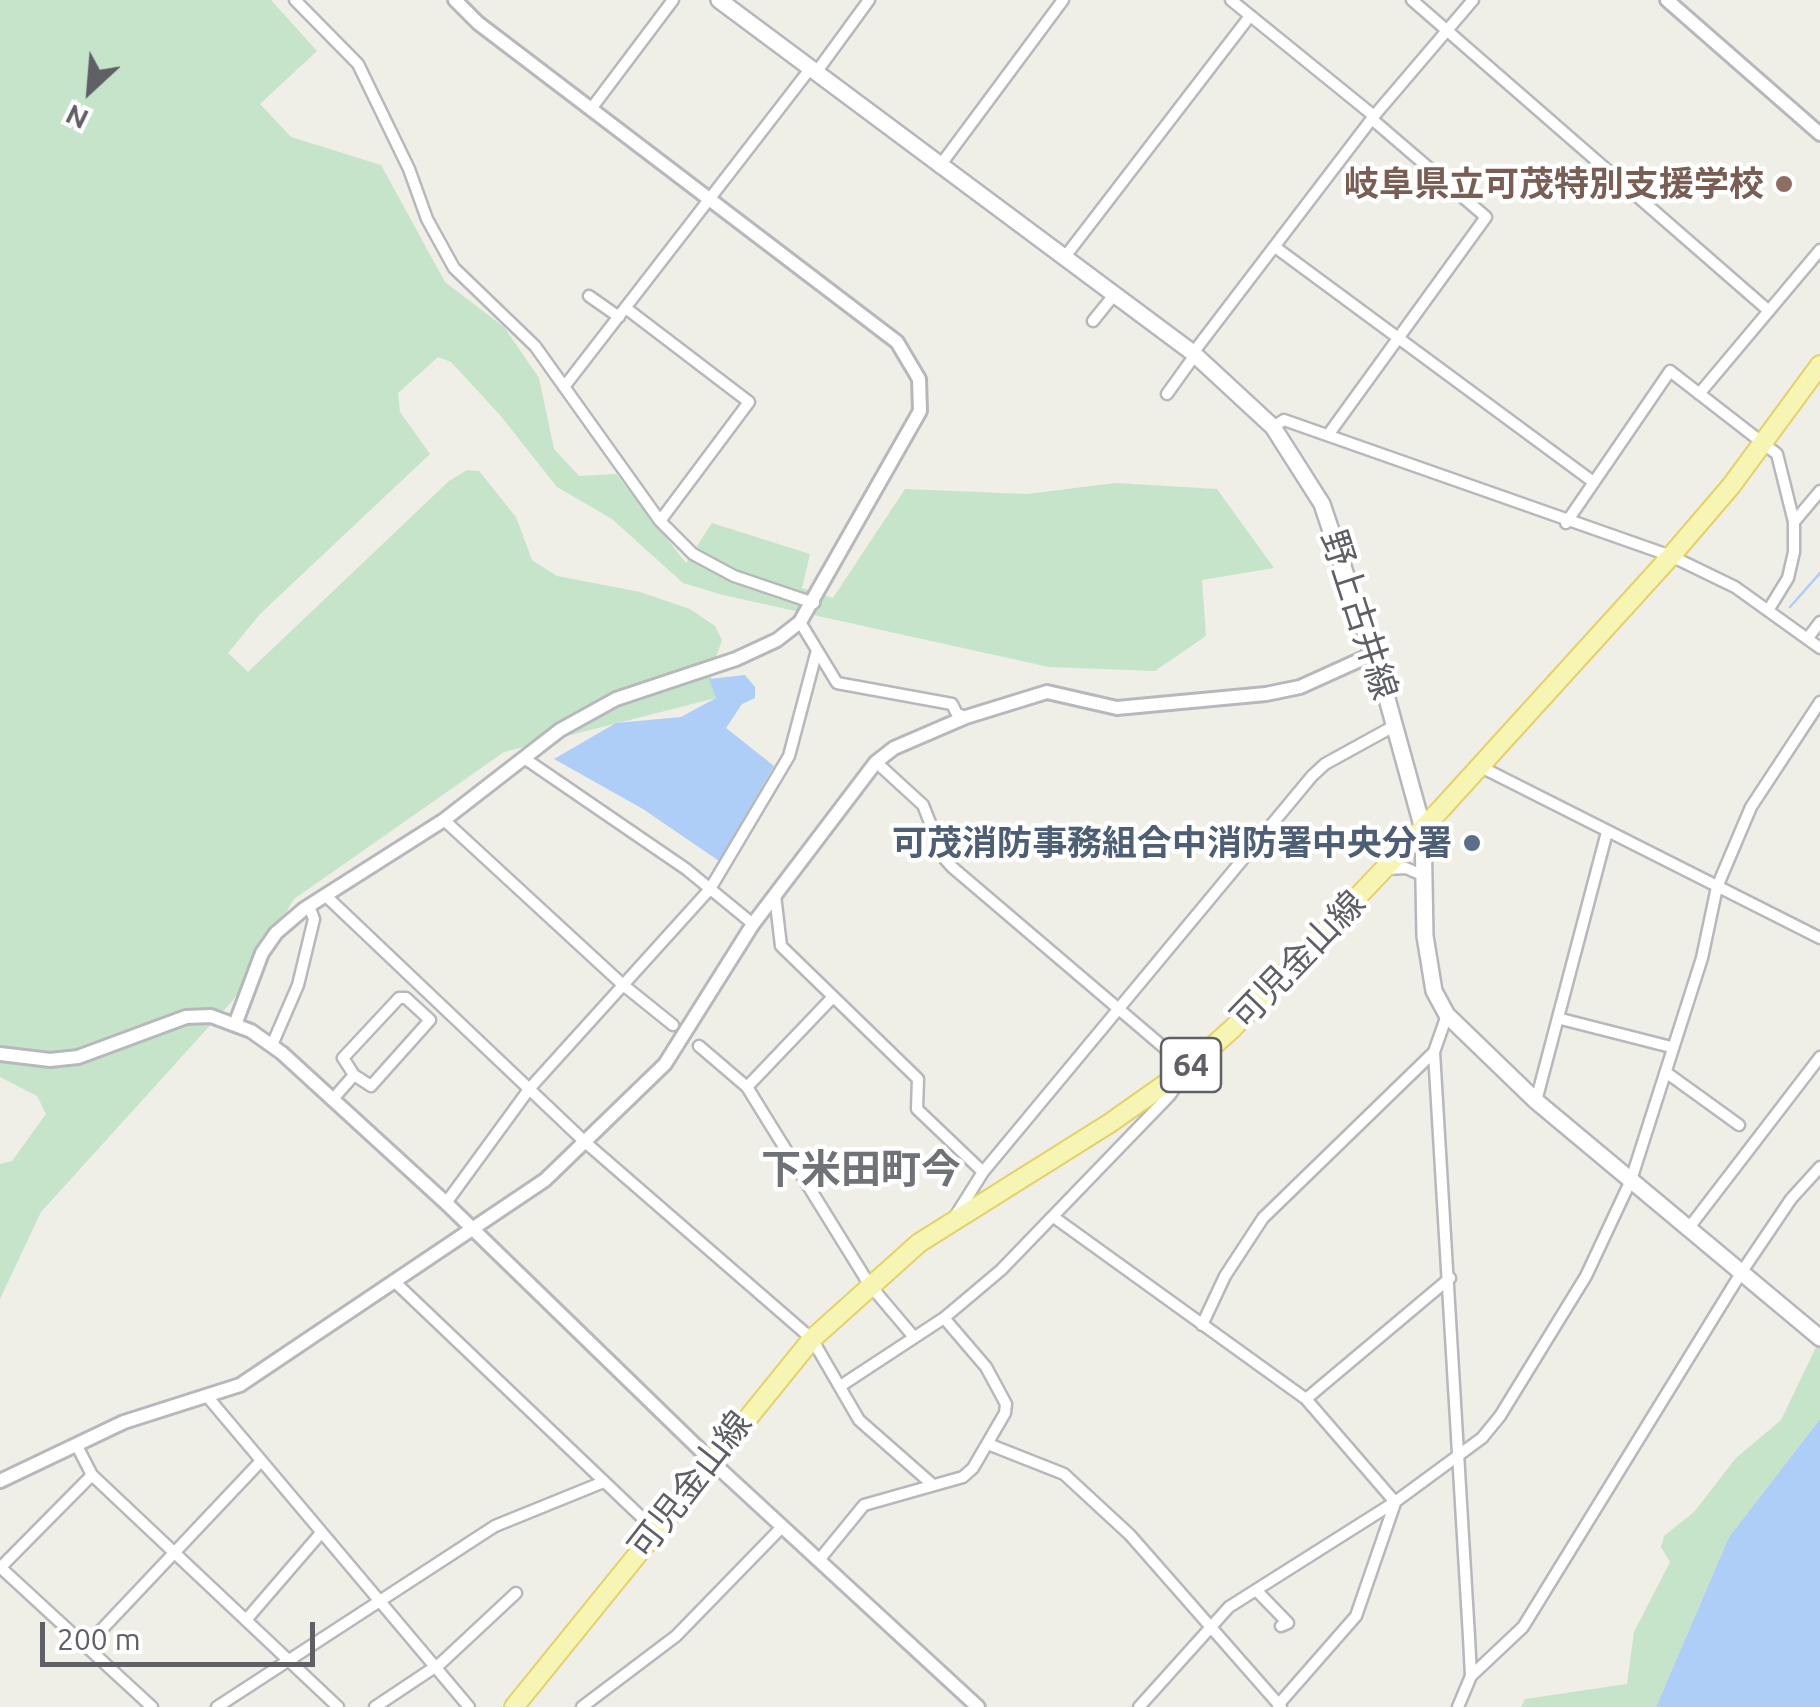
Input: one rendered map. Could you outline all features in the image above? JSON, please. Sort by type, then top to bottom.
[{"type":"main road","name":"野上古井線","points":[[719,0],[1194,354],[1273,427],[1322,504],[1373,654],[1423,829],[1425,936],[1434,991],[1446,1015],[1536,1101],[1820,1338]]},
{"type":"main road","name":"可児金山線","points":[[514,1707],[812,1338],[918,1243],[1188,1068],[1246,1015],[1423,829],[1671,556],[1764,442],[1820,364]]},
{"type":"street","points":[[294,0],[358,64],[408,168],[427,219],[454,268],[535,346],[660,521],[693,554],[734,576],[814,603]]},
{"type":"street","points":[[236,1022],[262,953],[276,933],[309,906],[444,820],[560,730],[616,699],[736,659],[777,640],[800,622],[920,411],[920,379],[897,342],[455,0]]},
{"type":"street","points":[[591,109],[673,0]]},
{"type":"street","points":[[564,387],[870,0]]},
{"type":"street","points":[[939,167],[1064,0]]},
{"type":"street","points":[[1231,0],[1486,217],[1328,435]]},
{"type":"street","points":[[1412,0],[1769,311]]},
{"type":"street","points":[[1166,394],[1374,118],[1473,0]]},
{"type":"street","points":[[1666,0],[1820,134]]},
{"type":"street","points":[[1064,258],[1250,16]]},
{"type":"street","points":[[1275,247],[1592,481]]},
{"type":"street","points":[[1699,394],[1820,250]]},
{"type":"street","points":[[1093,322],[1114,295]]},
{"type":"street","points":[[589,296],[623,313],[749,402],[660,521]]},
{"type":"street","points":[[1566,523],[1670,372],[1777,454],[1794,522],[1788,578],[1769,610]]},
{"type":"street","points":[[1273,427],[1284,420],[1566,523],[1671,556],[1769,610],[1820,648]]},
{"type":"street","points":[[1794,522],[1820,491]]},
{"type":"street","points":[[800,622],[837,683],[952,704],[957,714],[966,717]]},
{"type":"street","points":[[1808,638],[1820,622]]},
{"type":"street","points":[[446,1203],[530,1088],[710,889],[790,756],[816,654]]},
{"type":"street","points":[[0,1481],[124,1422],[240,1386],[397,1284],[545,1180],[665,1064],[753,924],[876,762],[894,748],[966,717],[1048,692],[1117,708],[1266,694],[1300,687],[1373,654]]},
{"type":"street","points":[[1139,1707],[1229,1608],[1395,1502],[1458,1456],[1500,1416],[1586,1276],[1631,1180],[1702,958],[1717,886],[1750,807],[1820,702]]},
{"type":"street","points":[[950,1224],[983,1172],[1312,776],[1325,764],[1394,726]]},
{"type":"street","points":[[524,758],[710,889],[753,924]]},
{"type":"street","points":[[842,1384],[944,1318],[1055,1218],[1170,1095],[1188,1068],[952,867],[944,858],[923,805],[876,762]]},
{"type":"street","points":[[1479,766],[1820,938]]},
{"type":"street","points":[[444,820],[622,984],[673,1025]]},
{"type":"street","points":[[1536,1101],[1561,1019],[1607,832]]},
{"type":"street","points":[[1384,869],[1406,868],[1424,876]]},
{"type":"street","points":[[775,894],[781,946],[918,1078],[917,1109],[983,1172]]},
{"type":"street","points":[[326,896],[586,1142],[812,1338],[860,1420],[933,1486]]},
{"type":"street","points":[[272,1045],[298,985],[314,919],[309,906]]},
{"type":"street","points":[[399,998],[406,998],[430,1020],[371,1086],[354,1075],[343,1058],[399,998]]},
{"type":"street","points":[[747,1087],[832,998]]},
{"type":"street","points":[[1446,1015],[1434,1052],[1471,1676]]},
{"type":"street","points":[[0,1054],[50,1060],[78,1057],[186,1016],[236,1022],[272,1045],[446,1203],[710,1460],[978,1707]]},
{"type":"street","points":[[1561,1019],[1671,1047]]},
{"type":"street","points":[[699,1046],[747,1087],[869,1284],[913,1336]]},
{"type":"street","points":[[1202,1325],[1225,1276],[1263,1218],[1434,1052]]},
{"type":"street","points":[[1688,1228],[1820,1057]]},
{"type":"street","points":[[1667,1074],[1740,1124]]},
{"type":"street","points":[[332,1099],[354,1075]]},
{"type":"street","points":[[1458,1707],[1471,1676],[1522,1627],[1742,1273],[1791,1199],[1820,1168]]},
{"type":"street","points":[[1055,1218],[1306,1399],[1395,1502]]},
{"type":"street","points":[[1306,1399],[1450,1278]]},
{"type":"street","points":[[397,1284],[601,1482]]},
{"type":"street","points":[[819,1560],[864,1505],[963,1477],[988,1444],[1006,1404],[986,1366],[944,1318]]},
{"type":"street","points":[[206,1395],[469,1707]]},
{"type":"street","points":[[988,1444],[1064,1474],[1130,1536],[1279,1706],[1356,1616],[1395,1502]]},
{"type":"street","points":[[76,1446],[92,1475],[338,1707]]},
{"type":"street","points":[[88,1644],[260,1462]]},
{"type":"street","points":[[92,1475],[0,1568],[88,1644],[152,1707]]},
{"type":"street","points":[[216,1707],[495,1526],[601,1482],[607,1480],[655,1530]]},
{"type":"street","points":[[582,1707],[676,1636],[782,1528]]},
{"type":"street","points":[[246,1620],[320,1533]]},
{"type":"street","points":[[1256,1590],[1288,1623],[1281,1626]]},
{"type":"street","points":[[375,1707],[434,1666],[516,1593]]},
{"type":"green space","points":[[0,0],[271,0],[317,51],[260,104],[291,137],[381,165],[445,282],[504,327],[539,378],[554,449],[579,476],[616,474],[686,563],[712,523],[810,554],[802,588],[833,598],[905,489],[1027,494],[1115,483],[1217,489],[1274,568],[1202,580],[1206,636],[1155,671],[1049,667],[723,595],[683,583],[612,519],[557,487],[500,415],[451,362],[438,357],[398,393],[400,412],[430,454],[260,614],[228,653],[248,672],[449,481],[467,470],[479,471],[516,517],[532,560],[557,576],[640,592],[690,609],[715,626],[722,640],[710,674],[716,698],[504,752],[294,899],[234,999],[41,1212],[0,1299],[0,1164],[12,1161],[46,1114],[37,1096],[0,1077]]},
{"type":"green space","points":[[1820,1339],[1820,1419],[1729,1537],[1656,1707],[1521,1707],[1525,1699],[1627,1684],[1634,1632],[1670,1562],[1661,1547],[1664,1536],[1694,1512],[1736,1458],[1781,1420]]},
{"type":"water","points":[[745,675],[755,687],[755,698],[742,704],[726,728],[774,766],[719,861],[643,809],[554,759],[616,723],[681,717],[716,698],[709,679]]},
{"type":"water","points":[[1820,1419],[1820,1707],[1656,1707],[1729,1537]]},
{"type":"waterway","points":[[1790,607],[1820,573]]},
{"type":"place","name":"岐阜県立可茂特別支援学校","points":[[1784,184]]},
{"type":"place","name":"可茂消防事務組合中消防署中央分署","points":[[1472,843]]},
{"type":"district","name":"下米田町今","points":[[861,1170]]}]
